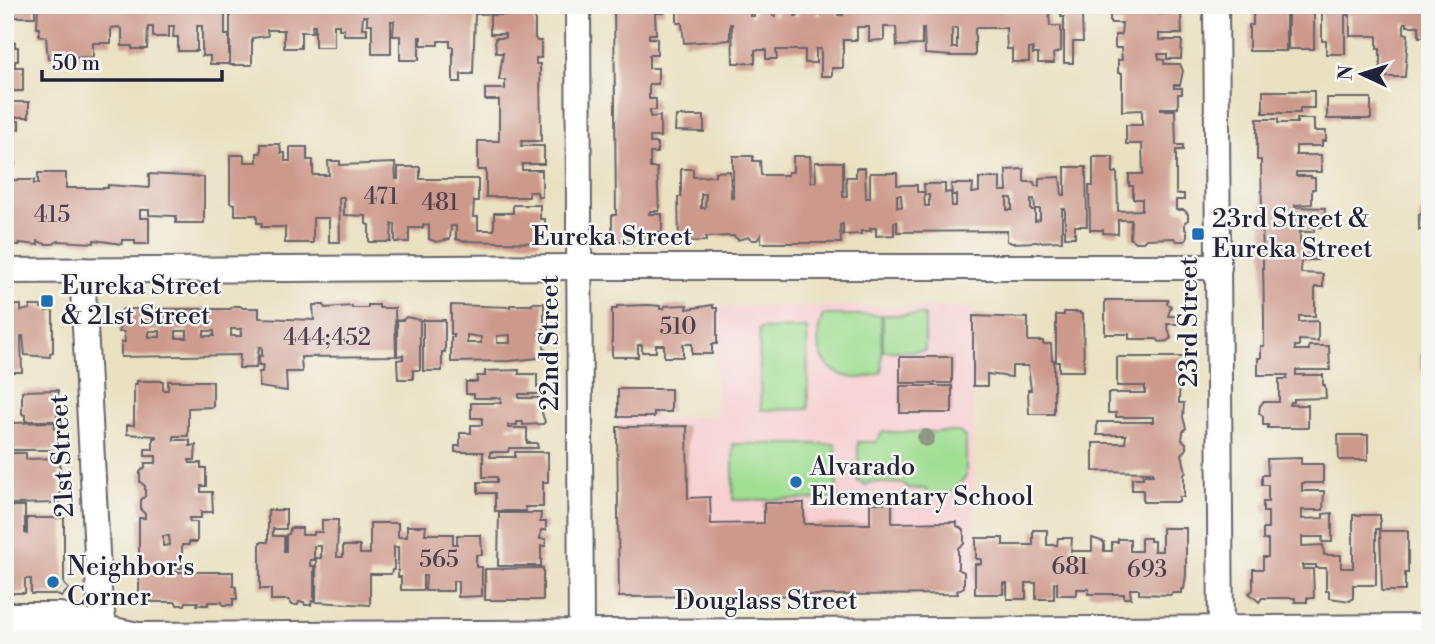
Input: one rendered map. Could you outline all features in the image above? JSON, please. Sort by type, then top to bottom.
[{"type":"street","name":"22nd Street","points":[[578,5],[581,635]]},
{"type":"street","name":"23rd Street","points":[[1216,5],[1221,633]]},
{"type":"street","name":"Eureka Street","points":[[5,271],[580,267],[1219,267]]},
{"type":"street","name":"21st Street","points":[[82,270],[99,591],[105,633]]},
{"type":"street","name":"Douglass Street","points":[[5,615],[60,615],[105,633]]},
{"type":"street","name":"Douglass Street","points":[[5,637],[62,637],[105,633],[1221,633],[1430,627]]},
{"type":"shaded area","name":"Alvarado Elementary School","points":[[717,306],[973,307],[975,594],[619,597],[618,417],[715,417]]},
{"type":"green space","points":[[823,315],[881,315],[882,372],[852,378],[830,367],[822,357],[819,345]]},
{"type":"green space","points":[[883,315],[925,315],[925,351],[883,351]]},
{"type":"green space","points":[[807,328],[808,409],[761,410],[759,329]]},
{"type":"green space","points":[[883,432],[959,432],[966,438],[966,477],[949,495],[928,495],[926,489],[907,488],[905,484],[868,482],[868,485],[863,485],[863,482],[858,482],[858,442],[876,442]]},
{"type":"green space","points":[[733,444],[836,444],[837,499],[733,500]]},
{"type":"building","points":[[5,5],[35,5],[35,17],[5,17]]},
{"type":"building","points":[[38,5],[171,5],[171,11],[174,11],[174,5],[209,5],[209,8],[225,9],[225,35],[229,35],[229,64],[210,64],[210,56],[202,56],[202,26],[197,26],[197,51],[178,51],[178,37],[173,37],[174,26],[169,26],[169,37],[153,37],[153,27],[148,27],[147,49],[122,46],[122,30],[119,27],[111,28],[111,43],[93,43],[93,57],[48,59],[46,37],[39,36],[37,28]]},
{"type":"building","points":[[230,5],[542,5],[542,13],[475,14],[473,74],[461,74],[461,82],[453,82],[453,47],[450,47],[450,41],[438,41],[438,45],[421,45],[419,37],[419,60],[400,60],[400,36],[393,36],[394,21],[391,21],[391,54],[372,54],[372,24],[367,24],[367,16],[363,16],[362,28],[367,28],[367,35],[344,35],[344,29],[334,25],[334,47],[315,47],[315,25],[312,25],[313,32],[301,32],[301,48],[284,48],[284,30],[267,30],[268,36],[252,38],[252,65],[230,65]]},
{"type":"building","points":[[614,5],[664,5],[664,13],[655,13],[656,34],[649,34],[649,38],[657,38],[657,55],[649,55],[649,68],[658,68],[658,84],[649,84],[649,99],[656,99],[656,110],[650,110],[650,117],[660,116],[660,137],[650,137],[650,143],[657,143],[657,153],[650,153],[650,168],[657,168],[659,211],[650,211],[649,214],[662,214],[662,232],[659,232],[658,240],[612,241],[612,215],[616,215]]},
{"type":"building","points":[[677,5],[750,5],[750,16],[754,16],[754,5],[773,5],[773,16],[776,16],[776,5],[795,5],[795,16],[798,16],[798,5],[817,5],[817,15],[821,15],[820,5],[838,5],[838,15],[843,15],[842,5],[1090,5],[1090,16],[1082,16],[1083,42],[1073,42],[1073,63],[1064,63],[1064,17],[1061,17],[1061,12],[1049,12],[1050,26],[1061,26],[1061,51],[1053,54],[1054,63],[1038,63],[1038,54],[1033,54],[1033,48],[1029,49],[1029,62],[1012,62],[1012,49],[1007,49],[1006,28],[975,28],[975,56],[952,56],[925,54],[924,28],[922,45],[897,46],[896,27],[884,27],[884,40],[869,41],[869,27],[857,27],[857,40],[843,40],[843,68],[832,68],[832,76],[821,76],[821,49],[816,49],[816,63],[805,63],[805,50],[776,50],[777,59],[766,59],[766,50],[755,50],[755,63],[733,63],[732,24],[730,40],[684,43],[682,23],[677,23]],"holes":[[[952,28],[957,28],[957,48],[952,48]]]},
{"type":"building","points":[[1135,5],[1182,5],[1183,9],[1159,9],[1159,14],[1181,14],[1182,34],[1159,34],[1159,40],[1182,40],[1181,59],[1167,59],[1167,54],[1158,54],[1164,64],[1180,64],[1183,71],[1180,85],[1174,85],[1174,88],[1182,88],[1182,94],[1178,94],[1178,108],[1161,110],[1175,110],[1176,145],[1183,145],[1183,150],[1176,150],[1176,194],[1184,194],[1184,200],[1176,200],[1176,210],[1184,210],[1188,214],[1185,241],[1177,241],[1174,238],[1135,242],[1130,238],[1131,220],[1118,220],[1118,234],[1090,230],[1089,186],[1093,186],[1093,157],[1113,157],[1113,173],[1117,172],[1118,211],[1142,210],[1142,199],[1133,199],[1129,174],[1143,174],[1142,144],[1126,144],[1126,125],[1142,125],[1142,110],[1122,111],[1122,73],[1118,73],[1118,60],[1122,60],[1121,48],[1115,48],[1115,35],[1121,35],[1122,23],[1110,23],[1110,10],[1135,10]]},
{"type":"building","points":[[1253,5],[1286,5],[1286,51],[1249,51],[1249,25],[1253,25]]},
{"type":"building","points":[[1288,5],[1314,5],[1314,49],[1288,49]]},
{"type":"building","points":[[1322,5],[1430,5],[1430,37],[1419,37],[1419,26],[1407,26],[1407,23],[1404,23],[1404,33],[1408,34],[1405,77],[1380,77],[1377,36],[1350,36],[1350,15],[1345,15],[1345,54],[1326,54],[1326,41],[1322,41]]},
{"type":"building","points":[[490,15],[535,15],[535,38],[541,41],[541,58],[536,58],[536,64],[540,64],[541,141],[522,141],[521,146],[544,146],[544,164],[522,164],[522,170],[542,170],[542,197],[538,197],[537,192],[529,192],[529,197],[486,197],[486,170],[478,170],[478,141],[499,141],[499,100],[485,100],[485,89],[505,89],[505,80],[499,80],[503,53],[496,53],[495,38],[505,38],[505,34],[490,34]]},
{"type":"building","points":[[5,42],[15,42],[15,47],[18,47],[18,61],[15,61],[15,67],[23,67],[23,91],[8,91],[8,102],[29,102],[29,117],[15,117],[15,121],[19,121],[19,129],[15,129],[15,165],[5,165]]},
{"type":"building","points":[[1263,91],[1314,91],[1314,108],[1300,108],[1300,113],[1263,113]]},
{"type":"building","points":[[1327,98],[1371,98],[1371,119],[1327,119]]},
{"type":"building","points":[[676,116],[704,116],[704,132],[675,131]]},
{"type":"building","points":[[1257,119],[1297,123],[1297,119],[1314,119],[1314,131],[1326,131],[1326,141],[1322,141],[1322,146],[1296,146],[1296,155],[1321,155],[1322,172],[1296,172],[1296,176],[1315,178],[1315,189],[1312,189],[1312,204],[1295,207],[1325,208],[1324,227],[1314,227],[1314,232],[1300,232],[1300,244],[1318,244],[1318,260],[1301,260],[1301,273],[1323,274],[1323,287],[1315,287],[1315,316],[1299,316],[1299,322],[1318,321],[1318,341],[1299,340],[1299,346],[1295,346],[1295,350],[1309,350],[1309,346],[1329,346],[1330,370],[1296,370],[1296,375],[1323,375],[1326,398],[1294,399],[1290,405],[1308,405],[1308,428],[1268,428],[1268,425],[1263,425],[1263,416],[1259,413],[1263,402],[1279,402],[1279,379],[1287,379],[1288,375],[1258,375],[1258,358],[1261,358],[1261,346],[1264,346],[1264,316],[1261,160],[1257,160]]},
{"type":"building","points":[[261,144],[280,144],[281,153],[285,153],[285,161],[290,161],[290,147],[307,147],[307,160],[313,160],[313,175],[329,175],[328,161],[340,161],[340,165],[395,163],[396,179],[398,167],[420,167],[420,179],[478,179],[478,201],[474,201],[473,217],[478,217],[478,230],[494,230],[494,213],[513,213],[513,205],[540,205],[540,219],[545,219],[545,229],[540,229],[540,243],[463,241],[456,239],[456,226],[451,226],[450,239],[436,242],[429,239],[429,225],[423,225],[423,228],[409,228],[409,242],[395,242],[395,224],[392,224],[391,242],[369,242],[366,216],[344,215],[344,197],[339,197],[340,242],[329,242],[329,218],[313,218],[313,243],[285,243],[285,227],[261,227],[262,223],[257,223],[257,215],[235,215],[235,204],[230,203],[230,155],[244,155],[244,162],[257,162]]},
{"type":"building","points":[[733,156],[753,156],[753,161],[760,161],[761,175],[788,175],[788,172],[793,172],[793,156],[810,156],[811,182],[816,182],[815,162],[843,162],[843,197],[847,197],[846,177],[856,177],[856,168],[865,168],[866,198],[870,198],[870,173],[897,173],[897,185],[917,185],[917,192],[924,192],[925,206],[929,206],[929,195],[925,195],[924,184],[945,184],[945,193],[951,192],[952,206],[956,206],[956,195],[952,195],[951,184],[973,184],[972,193],[979,192],[979,178],[1000,178],[1000,191],[1007,191],[1006,170],[1024,169],[1024,182],[1034,182],[1035,186],[1039,186],[1039,178],[1060,177],[1062,195],[1065,195],[1065,167],[1086,167],[1087,226],[1075,226],[1075,237],[1065,237],[1065,209],[1062,209],[1062,241],[1012,243],[1007,241],[1007,231],[897,232],[897,222],[894,222],[894,235],[876,236],[876,228],[861,231],[861,234],[843,235],[843,224],[840,225],[841,243],[761,243],[761,235],[757,240],[749,237],[738,240],[734,236],[679,242],[678,197],[681,197],[681,169],[693,169],[693,177],[715,176],[715,172],[730,171],[733,198]],"holes":[[[701,194],[706,194],[705,208],[701,208]],[[897,195],[901,195],[902,207],[897,207]],[[1007,198],[1012,198],[1012,210],[1007,210]],[[1031,199],[1034,199],[1035,209],[1040,209],[1040,220],[1035,221],[1035,210],[1031,210]]]},
{"type":"building","points":[[38,173],[66,173],[66,188],[108,188],[108,185],[149,188],[149,174],[204,177],[204,223],[176,223],[176,216],[149,215],[149,210],[140,210],[140,218],[149,218],[149,244],[135,244],[135,240],[122,240],[122,244],[94,240],[94,243],[58,241],[53,244],[38,241],[38,245],[5,243],[6,184],[10,184],[11,180],[34,180],[34,184],[38,184]]},
{"type":"building","points":[[1419,214],[1430,214],[1430,230],[1419,230]]},
{"type":"building","points":[[1105,300],[1168,300],[1167,304],[1171,306],[1168,316],[1179,316],[1179,324],[1167,324],[1171,338],[1160,342],[1157,339],[1129,339],[1129,334],[1105,334]]},
{"type":"building","points":[[544,303],[544,349],[547,357],[451,362],[451,337],[454,337],[454,334],[451,334],[451,305]],"holes":[[[467,335],[481,337],[481,343],[467,343]],[[510,335],[510,343],[497,343],[497,336]]]},
{"type":"building","points":[[5,305],[21,305],[21,311],[30,309],[30,306],[41,306],[46,308],[46,311],[53,310],[53,352],[50,357],[25,355],[21,336],[22,372],[5,372]]},
{"type":"building","points":[[313,305],[324,305],[325,308],[368,308],[368,305],[379,305],[379,308],[395,308],[396,356],[301,357],[302,372],[286,372],[287,391],[259,387],[259,372],[262,372],[263,365],[259,365],[262,347],[259,347],[256,368],[239,368],[240,355],[121,357],[121,342],[125,342],[124,332],[119,332],[119,314],[123,309],[230,309],[240,306],[259,308],[259,318],[314,320]],"holes":[[[231,329],[241,329],[241,336],[231,336]],[[149,331],[160,331],[160,337],[149,337]],[[176,331],[187,331],[187,338],[176,338]],[[204,331],[214,331],[214,336],[204,336]]]},
{"type":"building","points":[[687,305],[687,309],[713,305],[713,308],[717,308],[717,344],[712,344],[712,354],[692,354],[692,344],[683,344],[683,357],[664,357],[664,345],[656,345],[656,352],[642,352],[642,345],[638,345],[638,357],[612,357],[612,309],[617,309],[617,306],[660,306],[660,309],[664,309],[664,306]]},
{"type":"building","points":[[1064,312],[1083,314],[1084,371],[1059,371],[1059,362],[1056,362],[1056,315],[1064,315]]},
{"type":"building","points":[[973,316],[1028,318],[1028,341],[1051,344],[1054,360],[1054,414],[1029,414],[1028,390],[1031,390],[1028,366],[1012,366],[1012,377],[987,374],[987,386],[973,386]]},
{"type":"building","points":[[1426,316],[1430,316],[1430,346],[1426,346]]},
{"type":"building","points":[[406,317],[420,320],[420,370],[413,370],[413,379],[398,379],[397,360],[403,359],[403,355],[397,356],[397,320]]},
{"type":"building","points":[[423,320],[445,320],[442,371],[423,371]]},
{"type":"building","points":[[1420,353],[1430,353],[1430,370],[1420,370]]},
{"type":"building","points":[[900,357],[952,357],[952,383],[900,383]]},
{"type":"building","points":[[1117,357],[1184,357],[1184,369],[1180,369],[1179,403],[1184,403],[1183,417],[1186,428],[1182,440],[1186,443],[1186,450],[1182,454],[1186,472],[1184,497],[1179,497],[1179,502],[1143,502],[1143,490],[1132,490],[1132,478],[1143,478],[1143,475],[1153,475],[1153,472],[1093,471],[1093,443],[1125,443],[1126,435],[1097,435],[1097,422],[1153,422],[1153,417],[1116,417],[1116,413],[1108,413],[1108,393],[1145,393],[1145,386],[1117,386]]},
{"type":"building","points":[[519,370],[519,374],[537,374],[537,387],[545,387],[544,394],[519,394],[519,398],[543,398],[545,401],[542,413],[545,422],[523,425],[523,422],[517,422],[517,425],[508,425],[508,428],[527,428],[527,443],[537,443],[538,448],[509,448],[508,452],[490,452],[490,457],[515,457],[515,452],[548,452],[548,482],[543,482],[543,507],[525,507],[526,511],[495,511],[495,493],[478,493],[478,482],[497,482],[497,477],[483,477],[483,452],[455,452],[455,446],[460,446],[460,433],[471,433],[471,425],[482,425],[482,418],[471,418],[471,403],[501,403],[501,398],[474,398],[474,394],[466,394],[466,382],[477,382],[477,376],[485,376],[485,371]]},
{"type":"building","points":[[137,381],[163,381],[163,390],[168,390],[168,381],[213,381],[213,407],[188,408],[188,436],[174,436],[174,440],[190,440],[190,446],[196,445],[195,460],[189,460],[190,463],[201,463],[201,468],[206,468],[206,486],[201,486],[201,492],[212,492],[213,512],[201,512],[201,518],[189,518],[190,522],[197,522],[197,542],[182,545],[182,568],[175,568],[174,572],[233,572],[237,599],[233,599],[233,605],[223,605],[222,602],[197,605],[198,602],[186,602],[185,605],[177,605],[176,602],[139,602],[139,518],[145,518],[141,510],[141,500],[145,496],[145,486],[140,482],[140,472],[145,463],[156,463],[156,456],[145,456],[145,449],[153,449],[153,438],[156,436],[127,434],[127,425],[134,425],[134,384],[137,384]],"holes":[[[163,536],[169,536],[170,545],[163,546]]]},
{"type":"building","points":[[900,386],[952,386],[952,413],[900,413]]},
{"type":"building","points":[[618,389],[671,389],[671,412],[654,412],[654,417],[618,417]]},
{"type":"building","points":[[58,390],[57,421],[25,421],[25,415],[22,414],[22,391]]},
{"type":"building","points":[[55,422],[57,450],[6,450],[5,428],[10,428],[10,423]]},
{"type":"building","points":[[687,426],[688,498],[710,497],[711,524],[764,523],[764,503],[804,503],[804,524],[870,524],[870,503],[892,503],[892,523],[957,522],[957,526],[964,530],[964,544],[958,548],[958,569],[964,572],[964,587],[957,591],[958,594],[619,597],[617,427]]},
{"type":"building","points":[[1338,435],[1368,435],[1368,460],[1339,460]]},
{"type":"building","points":[[8,453],[26,453],[26,459],[60,458],[60,503],[9,504]]},
{"type":"building","points":[[1301,458],[1301,464],[1323,464],[1323,483],[1302,483],[1302,491],[1324,491],[1323,510],[1302,510],[1302,519],[1323,518],[1323,514],[1332,513],[1332,542],[1322,542],[1323,537],[1302,537],[1302,546],[1323,545],[1324,555],[1341,555],[1341,568],[1353,568],[1353,515],[1380,515],[1380,529],[1376,529],[1376,585],[1353,585],[1353,598],[1350,601],[1329,598],[1329,591],[1326,591],[1326,568],[1316,568],[1316,565],[1302,565],[1303,569],[1313,569],[1314,598],[1307,598],[1307,602],[1295,602],[1295,598],[1262,598],[1259,602],[1249,593],[1253,590],[1253,569],[1263,569],[1263,557],[1268,557],[1268,540],[1263,540],[1263,529],[1268,529],[1268,512],[1263,512],[1263,502],[1268,502],[1268,485],[1262,485],[1262,475],[1268,475],[1267,459]]},
{"type":"building","points":[[5,506],[25,506],[27,534],[27,518],[64,518],[64,584],[69,589],[61,597],[56,594],[31,594],[31,579],[25,579],[25,593],[5,593]]},
{"type":"building","points":[[268,510],[286,510],[286,529],[273,529],[273,536],[284,536],[284,551],[286,535],[289,534],[290,528],[302,528],[302,535],[314,535],[314,532],[322,532],[322,520],[338,520],[337,557],[343,557],[343,546],[360,546],[360,554],[370,554],[370,523],[398,523],[398,537],[407,537],[407,526],[426,526],[425,534],[453,534],[453,544],[457,544],[457,535],[481,535],[482,555],[476,555],[476,567],[482,567],[482,596],[458,597],[458,581],[453,581],[453,591],[425,591],[426,576],[423,576],[423,590],[401,590],[398,547],[394,547],[394,570],[391,574],[370,574],[370,605],[316,602],[316,558],[321,558],[321,546],[314,546],[314,560],[310,560],[310,566],[314,566],[314,601],[311,605],[299,602],[298,605],[291,605],[289,600],[271,600],[271,589],[260,589],[260,542],[268,542]]},
{"type":"building","points":[[499,513],[541,513],[540,522],[546,522],[546,530],[541,530],[540,539],[546,539],[546,546],[541,546],[541,566],[498,566]]},
{"type":"building","points":[[1162,528],[1186,528],[1186,575],[1181,593],[1139,594],[1139,589],[1130,589],[1131,598],[1124,598],[1124,594],[1088,594],[1089,589],[1077,589],[1077,595],[1057,595],[1057,583],[1054,583],[1054,599],[1036,599],[1036,583],[1026,583],[1026,599],[1007,599],[1007,583],[1003,583],[1003,594],[975,594],[975,564],[981,564],[981,559],[976,559],[976,538],[1003,538],[1003,545],[1033,545],[1033,530],[1047,530],[1047,545],[1057,545],[1058,538],[1072,538],[1071,551],[1092,551],[1092,538],[1104,542],[1104,551],[1112,551],[1112,542],[1118,542],[1118,539],[1130,539],[1130,551],[1141,551],[1141,538],[1150,538],[1150,541],[1154,541],[1154,551],[1162,551]]},
{"type":"building","points":[[1380,531],[1408,531],[1405,591],[1382,591]]},
{"type":"building","points":[[543,568],[543,600],[485,600],[485,569]]},
{"type":"place","name":"23rd Street & Eureka Street","points":[[1198,234]]},
{"type":"place","name":"Eureka Street & 21st Street","points":[[47,301]]},
{"type":"place","name":"Alvarado Elementary School","points":[[796,482]]},
{"type":"place","name":"Neighbor's Corner","points":[[53,582]]}]
